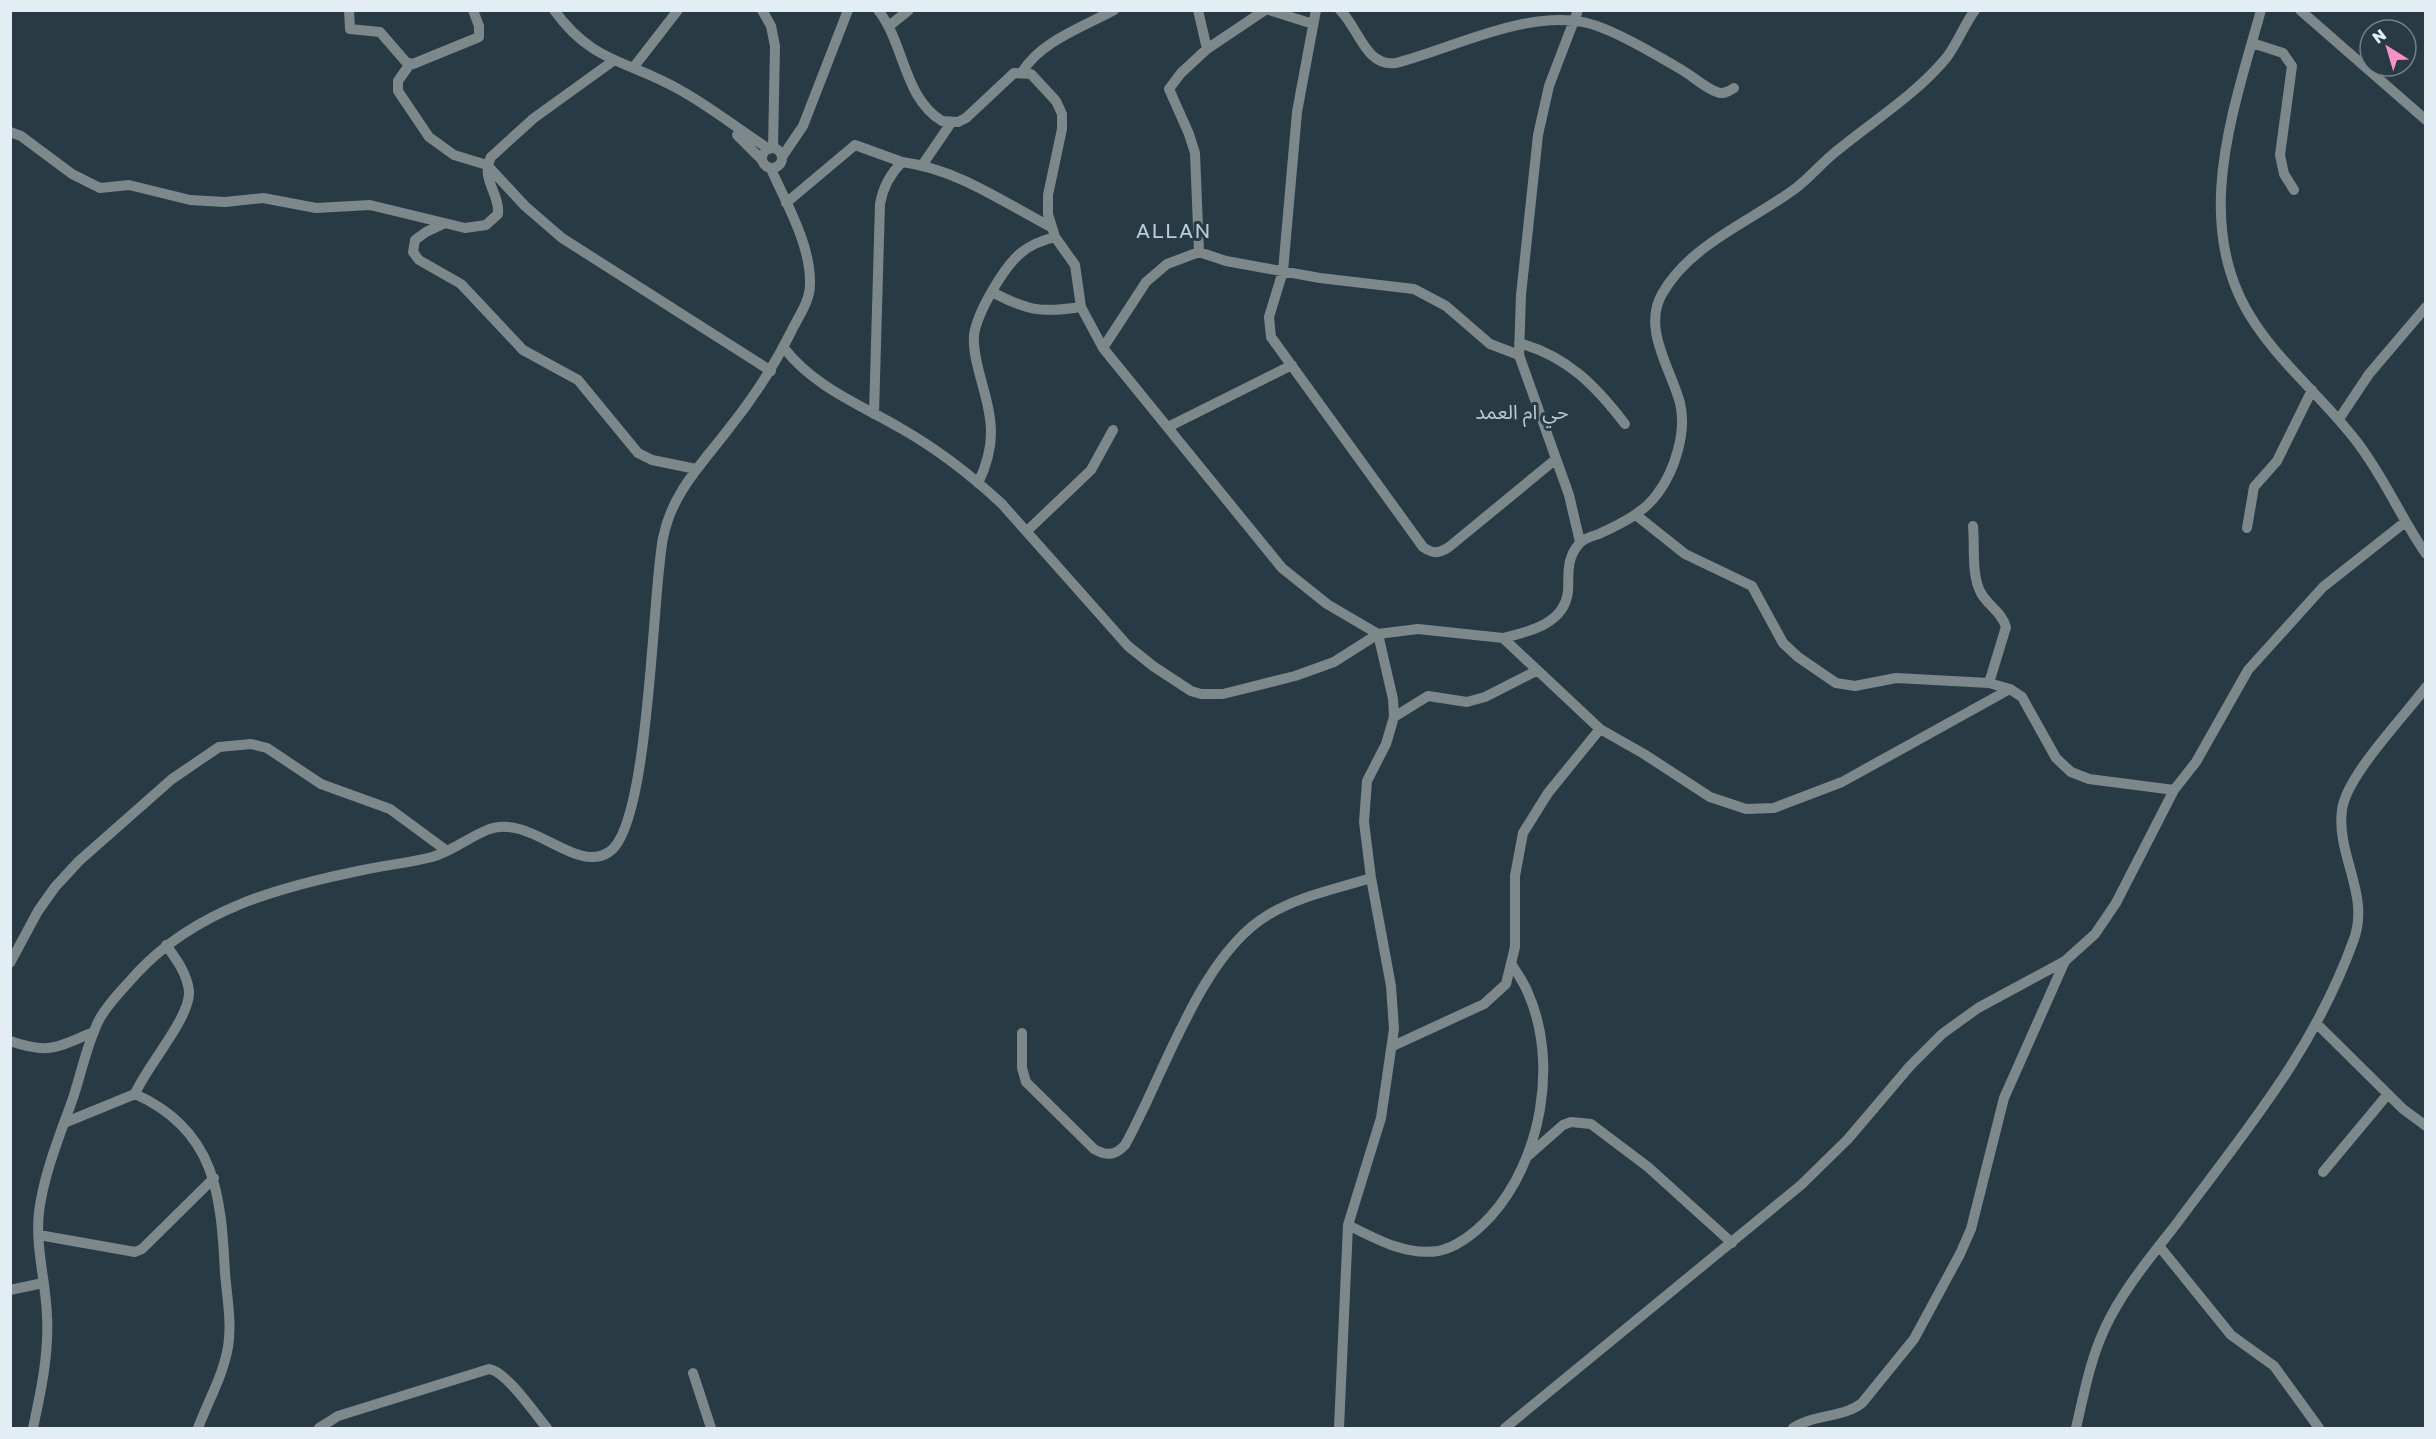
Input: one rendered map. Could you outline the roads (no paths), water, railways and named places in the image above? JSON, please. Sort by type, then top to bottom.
[{"type":"street","points":[[349,10],[350,29],[380,32],[410,64]]},
{"type":"street","points":[[473,10],[480,32],[478,38],[410,64],[396,86],[404,104],[423,130],[454,155],[487,165],[525,206],[562,238],[771,371]]},
{"type":"street","points":[[554,10],[579,41],[613,61],[682,91],[782,157]]},
{"type":"street","points":[[633,68],[678,10]]},
{"type":"street","points":[[762,10],[771,26],[775,46],[771,149],[762,160]]},
{"type":"street","points":[[771,169],[779,165],[803,126],[848,10]]},
{"type":"street","points":[[878,10],[889,26],[917,96],[934,117],[951,123]]},
{"type":"street","points":[[889,26],[909,10]]},
{"type":"street","points":[[1022,72],[1036,54],[1047,46],[1114,10]]},
{"type":"street","points":[[1198,10],[1206,50]]},
{"type":"street","points":[[1199,252],[1195,153],[1169,89],[1206,50],[1267,10],[1313,24]]},
{"type":"street","points":[[1316,10],[1297,112],[1283,271],[1271,309],[1269,330],[1275,344],[1394,509],[1423,547],[1430,551],[1440,552],[1449,547],[1556,459]]},
{"type":"street","points":[[1340,10],[1371,56],[1387,64],[1425,56],[1527,24],[1575,16],[1683,70],[1717,92],[1724,93],[1734,88]]},
{"type":"street","points":[[784,348],[798,363],[828,387],[913,436],[978,483],[1027,531],[1128,646],[1177,682],[1201,694],[1242,691],[1304,673],[1334,662],[1378,634],[1418,628],[1503,638],[1539,627],[1559,612],[1568,592],[1569,561],[1580,542],[1636,515],[1653,500],[1671,470],[1681,428],[1680,403],[1662,353],[1654,322],[1656,308],[1662,294],[1693,257],[1797,187],[1938,67],[1975,10]]},
{"type":"street","points":[[2261,10],[2225,144],[2220,209],[2226,255],[2250,316],[2267,341],[2339,419],[2377,470],[2404,523],[2426,554]]},
{"type":"street","points":[[2300,10],[2424,114]]},
{"type":"street","points":[[1575,16],[1549,86],[1538,135],[1521,295],[1518,355],[1574,512],[1580,542]]},
{"type":"street","points":[[2252,43],[2283,52],[2292,66],[2280,155],[2284,174],[2294,190]]},
{"type":"street","points":[[10,132],[21,135],[72,174],[96,188],[129,185],[190,200],[225,202],[263,198],[316,208],[370,205],[443,224],[472,228],[486,225],[495,219],[498,207],[488,182],[487,165],[496,151],[534,118],[613,61]]},
{"type":"street","points":[[923,164],[951,123],[966,118],[1014,73],[1030,74],[1039,81],[1056,101],[1062,114],[1062,129],[1048,195],[1053,232],[1075,265],[1081,307],[1103,348],[1282,568],[1327,604],[1378,634],[1393,699],[1394,717],[1390,733],[1367,781],[1364,793],[1371,878],[1391,986],[1393,1046],[1388,1089],[1375,1144],[1348,1225],[1339,1428]]},
{"type":"street","points":[[33,1428],[46,1351],[47,1322],[39,1235],[42,1197],[94,1032],[112,1001],[166,945],[209,917],[270,893],[365,870],[428,858],[447,851],[486,830],[508,825],[542,837],[573,853],[593,858],[610,852],[620,841],[629,818],[646,724],[664,535],[673,505],[696,469],[771,371],[805,305],[810,283],[800,238],[771,169],[720,118]]},
{"type":"street","points":[[786,203],[855,145],[902,162],[923,164],[965,181],[1053,232]]},
{"type":"street","points":[[874,414],[880,204],[889,177],[902,162]]},
{"type":"street","points":[[443,224],[415,240],[412,252],[418,260],[461,284],[531,356],[565,370],[578,380],[638,453],[652,460],[696,469]]},
{"type":"street","points":[[978,483],[991,453],[992,438],[989,408],[976,358],[974,335],[992,292],[1021,253],[1053,232]]},
{"type":"street","points":[[1103,348],[1139,291],[1153,274],[1179,258],[1199,252],[1226,261],[1283,271],[1414,289],[1446,306],[1490,344],[1518,355]]},
{"type":"street","points":[[992,292],[1022,308],[1052,311],[1081,307]]},
{"type":"street","points":[[2339,419],[2369,374],[2426,307]]},
{"type":"street","points":[[1519,343],[1558,358],[1582,374],[1625,424]]},
{"type":"street","points":[[1168,427],[1292,366]]},
{"type":"street","points":[[2247,528],[2254,487],[2285,448],[2312,390]]},
{"type":"street","points":[[1027,531],[1091,470],[1113,430]]},
{"type":"street","points":[[1636,515],[1685,554],[1752,586],[1758,594],[1772,628],[1783,643],[1798,657],[1836,682],[1855,686],[1896,678],[1989,683],[2010,689],[2022,697],[2056,758],[2071,772],[2095,780],[2174,790]]},
{"type":"street","points":[[1505,1428],[1732,1243],[1835,1153],[1910,1066],[1942,1034],[1978,1008],[2065,961],[2095,934],[2110,914],[2174,790],[2196,762],[2229,699],[2261,653],[2323,587],[2404,523]]},
{"type":"street","points":[[1973,526],[1978,584],[1984,597],[2004,619],[2006,627],[1989,683]]},
{"type":"street","points":[[1503,638],[1600,729],[1644,754],[1710,797],[1735,807],[1765,810],[1842,782],[2010,689]]},
{"type":"street","points":[[1394,717],[1428,696],[1467,702],[1485,697],[1536,671]]},
{"type":"street","points":[[2076,1428],[2091,1364],[2105,1328],[2122,1298],[2282,1083],[2317,1024],[2343,967],[2358,925],[2359,900],[2345,846],[2342,808],[2363,768],[2426,687]]},
{"type":"street","points":[[1393,1046],[1484,1004],[1501,990],[1512,965],[1516,924],[1516,858],[1523,833],[1548,793],[1600,729]]},
{"type":"street","points":[[10,963],[38,911],[55,887],[79,861],[172,779],[219,747],[252,744],[267,748],[321,784],[390,809],[447,851]]},
{"type":"street","points":[[1022,1033],[1022,1068],[1026,1083],[1094,1149],[1103,1154],[1114,1154],[1125,1146],[1197,1001],[1225,955],[1240,937],[1267,915],[1293,902],[1371,878]]},
{"type":"street","points":[[64,1123],[135,1094],[147,1069],[178,1022],[189,998],[186,979],[180,964],[166,945]]},
{"type":"street","points":[[1793,1428],[1810,1418],[1850,1409],[1862,1403],[1924,1324],[1966,1242],[2004,1098],[2065,961]]},
{"type":"street","points":[[1348,1225],[1398,1247],[1442,1250],[1463,1240],[1480,1228],[1502,1204],[1528,1155],[1538,1118],[1542,1070],[1541,1044],[1528,993],[1512,965]]},
{"type":"street","points":[[2317,1024],[2413,1119],[2426,1126]]},
{"type":"street","points":[[10,1041],[43,1050],[66,1045],[94,1032]]},
{"type":"street","points":[[135,1094],[159,1105],[179,1122],[198,1145],[214,1178],[222,1226],[229,1341],[221,1373],[198,1428]]},
{"type":"street","points":[[2323,1172],[2388,1094]]},
{"type":"street","points":[[1528,1155],[1563,1125],[1571,1122],[1591,1124],[1648,1167],[1732,1243]]},
{"type":"street","points":[[39,1235],[135,1252],[142,1249],[214,1178]]},
{"type":"street","points":[[2159,1246],[2231,1335],[2274,1366],[2319,1428]]},
{"type":"street","points":[[10,1290],[43,1283]]},
{"type":"street","points":[[319,1428],[338,1416],[495,1369],[547,1428]]},
{"type":"street","points":[[693,1373],[711,1428]]},
{"type":"district","name":"ALLAN","points":[[1174,231]]},
{"type":"district","name":"حي ام العمد","points":[[1522,412]]}]
